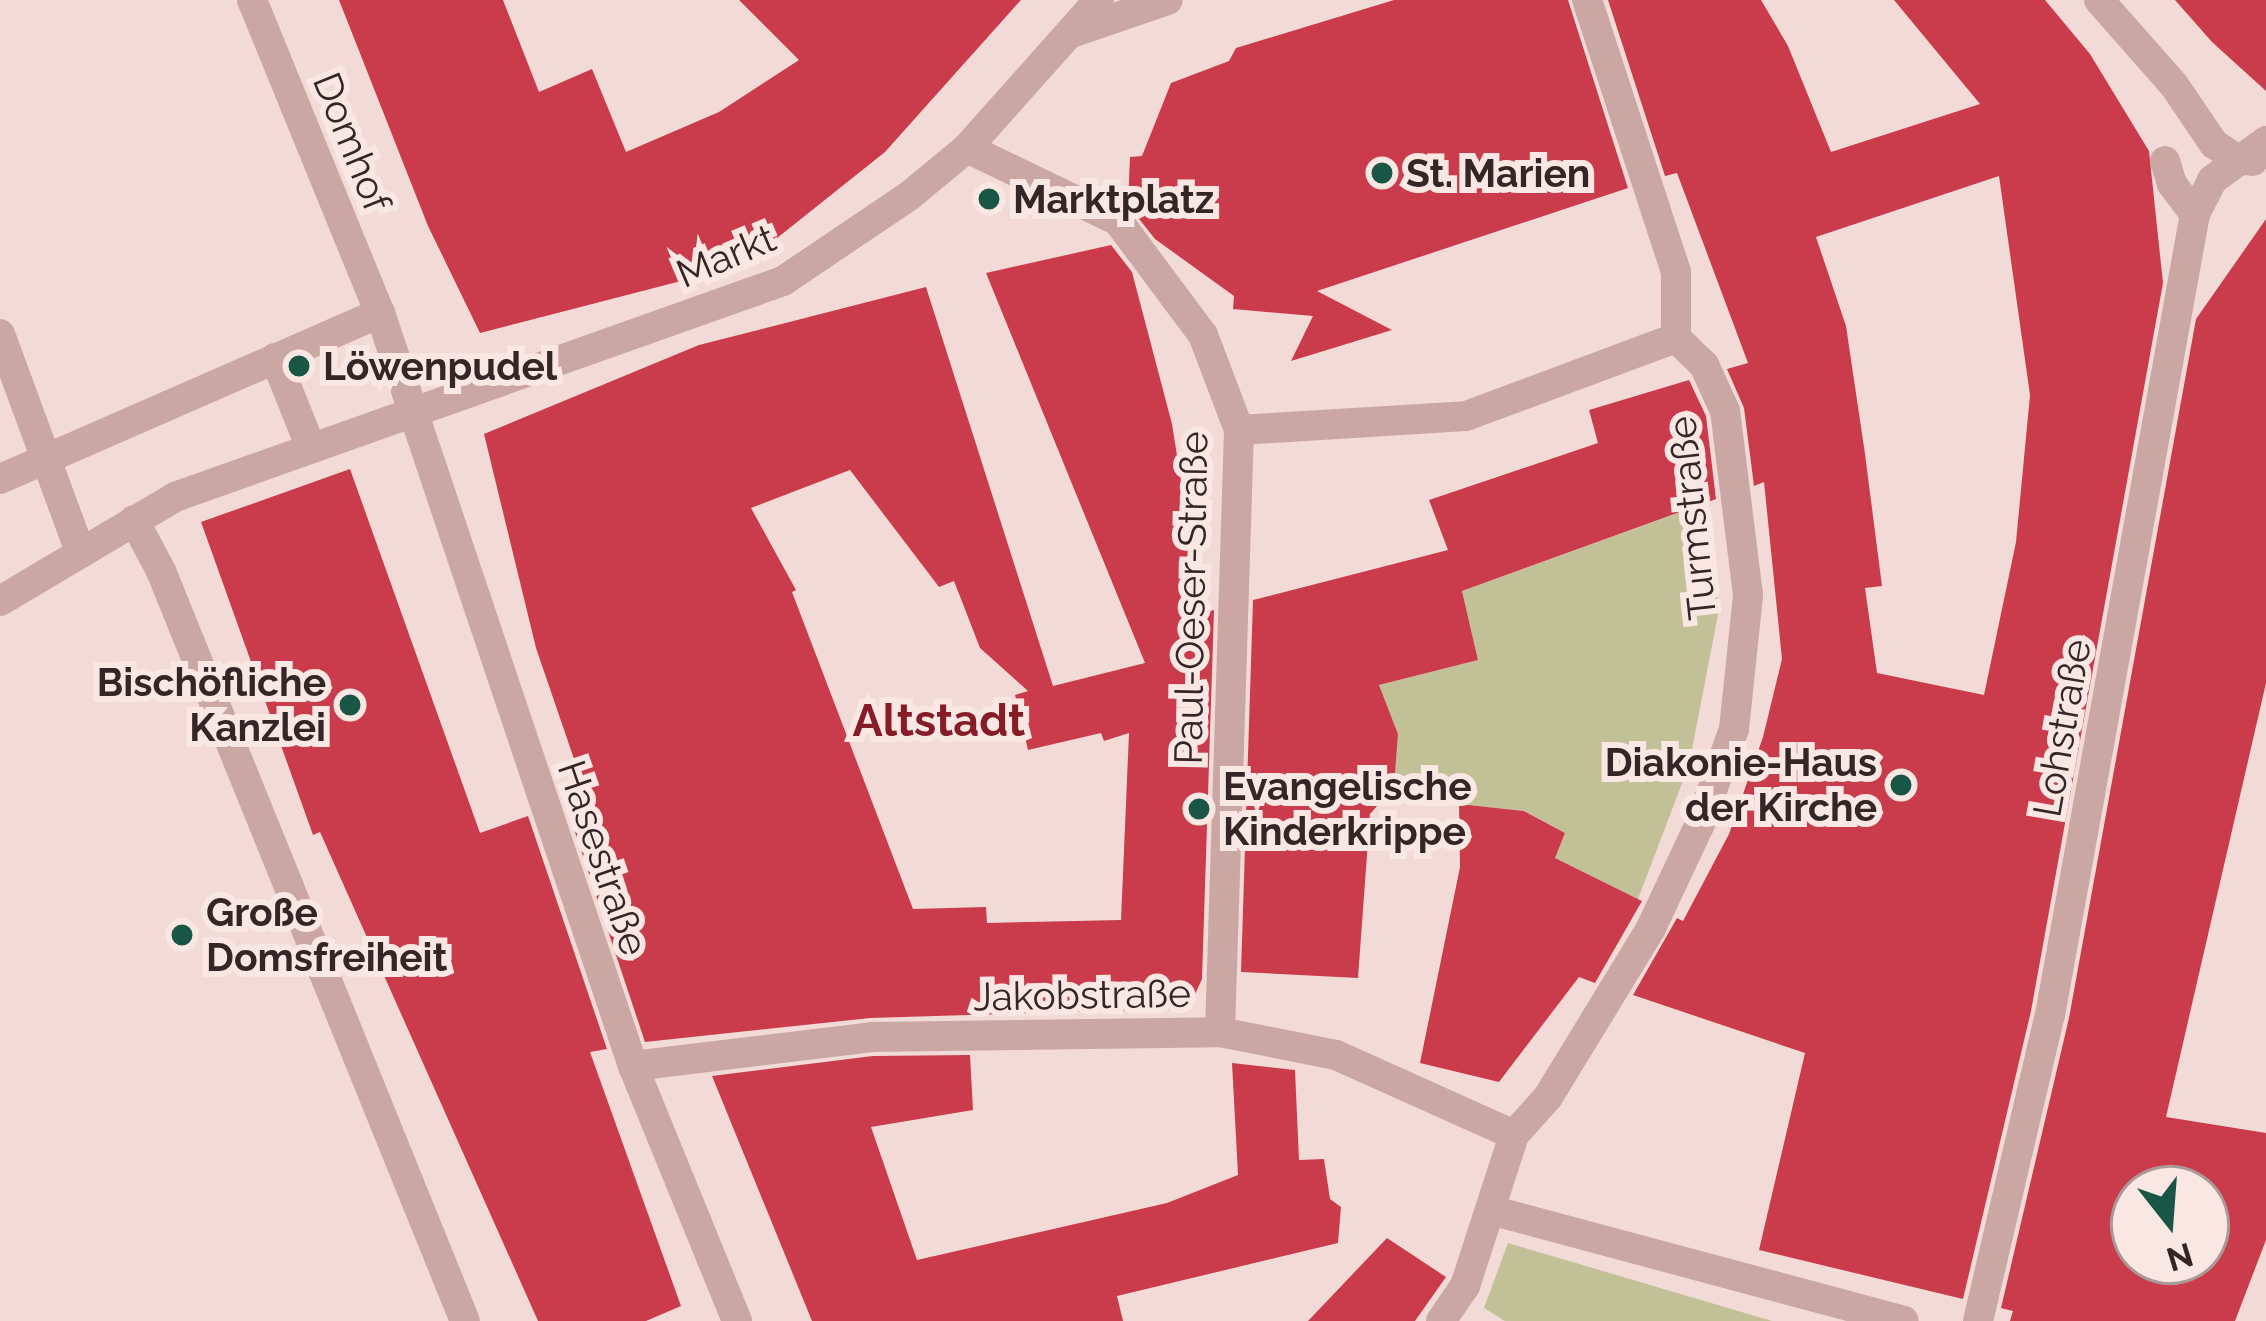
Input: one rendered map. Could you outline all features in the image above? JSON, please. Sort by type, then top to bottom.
[{"type":"street","name":"Domhof","points":[[252,0],[380,313],[415,412]]},
{"type":"street","name":"Markt","points":[[415,412],[783,281],[909,196],[967,148],[1099,0]]},
{"type":"street","name":"Markt","points":[[1066,35],[1168,0]]},
{"type":"street","points":[[1239,430],[1466,416],[1676,338],[1676,272],[1587,0]]},
{"type":"street","points":[[2099,0],[2174,86],[2214,144],[2251,162],[2266,141]]},
{"type":"street","name":"Paul-Oeser-Straße","points":[[967,148],[1118,221],[1203,335],[1239,430],[1220,1032]]},
{"type":"street","points":[[2165,161],[2172,184],[2194,214]]},
{"type":"street","name":"Lohstraße","points":[[1978,1321],[2050,1015],[2194,214],[2212,180],[2251,162]]},
{"type":"street","points":[[0,479],[380,313]]},
{"type":"street","points":[[0,334],[80,551]]},
{"type":"street","name":"Turmstraße","points":[[1442,1321],[1465,1286],[1514,1136],[1548,1097],[1651,928],[1700,824],[1733,730],[1748,595],[1725,411],[1704,365],[1676,338]]},
{"type":"street","points":[[275,358],[311,448]]},
{"type":"street","points":[[0,601],[175,497],[415,412]]},
{"type":"street","name":"Hasestraße","points":[[415,412],[632,1066],[737,1321]]},
{"type":"street","points":[[134,520],[160,571],[465,1321]]},
{"type":"street","name":"Jakobstraße","points":[[632,1066],[872,1037],[1220,1032],[1336,1055],[1514,1136]]},
{"type":"street","points":[[1493,1211],[1904,1321]]},
{"type":"green space","points":[[1706,503],[1719,609],[1689,765],[1638,899],[1555,858],[1565,833],[1525,811],[1459,804],[1394,787],[1398,734],[1379,685],[1478,660],[1462,591]]},
{"type":"green space","points":[[1508,1243],[1772,1321],[1505,1321],[1484,1308]]},
{"type":"building","points":[[339,0],[503,0],[539,92],[592,69],[626,152],[719,112],[799,60],[739,0],[1021,0],[885,152],[743,265],[480,333],[428,226]]},
{"type":"building","name":"St. Marien","points":[[1394,0],[1568,0],[1628,188],[1317,291],[1392,330],[1291,361],[1313,316],[1233,309],[1234,296],[1155,239],[1128,205],[1130,157],[1142,156],[1171,83],[1229,61],[1236,48]]},
{"type":"building","points":[[1608,0],[1761,0],[1788,46],[1831,152],[1980,104],[1894,0],[2045,0],[2090,54],[2149,151],[2163,283],[2031,1011],[1963,1299],[1759,1250],[1805,1053],[1633,995],[1677,918],[1683,921],[1729,834],[1763,737],[1782,659],[1764,482],[1754,486],[1744,408],[1727,369],[1748,363],[1677,173],[1665,176]],"holes":[[[1999,176],[2030,395],[2016,542],[1984,695],[1877,673],[1865,588],[1882,586],[1865,454],[1846,326],[1816,237]]]},
{"type":"building","points":[[2175,0],[2266,0],[2266,91],[2212,42]]},
{"type":"building","points":[[2266,219],[2266,683],[2166,1117],[2266,1133],[2266,1240],[2235,1321],[2010,1321],[2013,1311],[2001,1308],[2069,1018],[2196,319]]},
{"type":"building","points":[[1111,245],[1132,272],[1172,424],[1202,613],[1214,610],[1202,979],[1192,1001],[1174,1009],[870,1018],[645,1042],[565,802],[586,794],[536,648],[484,434],[699,345],[926,287],[1053,686],[1145,663],[986,273]],"holes":[[[850,470],[939,587],[954,581],[980,648],[1028,691],[1015,695],[1028,750],[1101,733],[1104,741],[1129,733],[1121,920],[987,923],[986,907],[913,909],[792,592],[796,590],[751,508]]]},
{"type":"building","points":[[1689,380],[1706,416],[1716,499],[1462,591],[1478,660],[1379,685],[1398,734],[1394,787],[1370,814],[1358,978],[1241,972],[1253,600],[1448,550],[1429,500],[1598,443],[1589,410]]},
{"type":"building","points":[[350,469],[480,833],[528,816],[607,1049],[590,1052],[681,1306],[646,1321],[538,1321],[320,832],[313,835],[201,522]]},
{"type":"building","points":[[1459,804],[1524,811],[1565,833],[1555,858],[1642,901],[1595,983],[1579,977],[1499,1082],[1420,1063],[1460,867]]},
{"type":"building","points":[[970,1055],[973,1110],[871,1127],[917,1260],[1167,1203],[1238,1175],[1232,1063],[1295,1070],[1299,1160],[1324,1159],[1330,1199],[1341,1207],[1338,1243],[1117,1296],[1123,1321],[812,1321],[712,1076],[873,1056]]},
{"type":"building","points":[[1387,1238],[1446,1277],[1415,1321],[1308,1321]]},
{"type":"place","name":"St. Marien","points":[[1382,173]]},
{"type":"place","name":"Marktplatz","points":[[989,199]]},
{"type":"place","name":"Löwenpudel","points":[[299,366]]},
{"type":"place","name":"Bischöfliche Kanzlei","points":[[350,705]]},
{"type":"place","name":"Diakonie-Haus der Kirche","points":[[1901,785]]},
{"type":"place","name":"Evangelische Kinderkrippe","points":[[1199,809]]},
{"type":"place","name":"Große Domsfreiheit","points":[[182,935]]},
{"type":"district","name":"Altstadt","points":[[939,721]]}]
